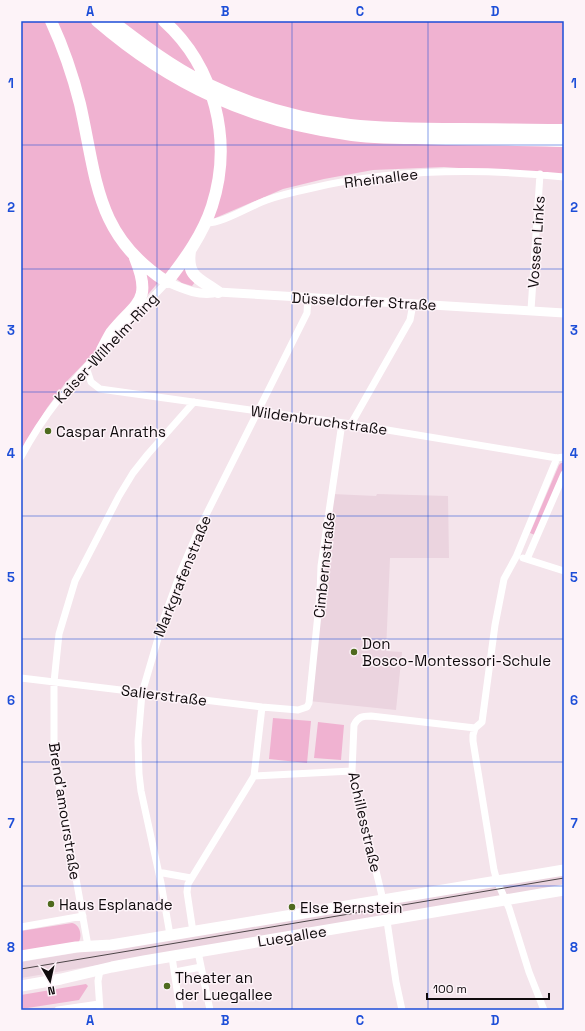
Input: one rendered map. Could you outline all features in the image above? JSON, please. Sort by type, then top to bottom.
[{"type":"highway","points":[[51,21],[68,64],[79,102],[98,190],[109,222],[134,257],[167,282],[190,251],[206,223],[219,179],[221,154],[220,130],[215,104],[205,76],[192,52],[173,29],[164,21]]},
{"type":"highway","points":[[97,21],[136,52],[169,74],[201,92],[235,107],[303,127],[348,135],[564,130]]},
{"type":"highway","points":[[112,21],[168,62],[205,83],[272,108],[310,118],[350,125],[433,134],[564,141]]},
{"type":"highway","points":[[190,251],[189,262],[193,274],[204,284],[212,287],[218,292]]},
{"type":"highway","points":[[102,350],[111,334],[135,307],[140,299],[142,291],[142,278],[134,257]]},
{"type":"main road","name":"Luegallee","points":[[21,956],[88,946],[111,945],[564,870]]},
{"type":"main road","name":"Luegallee","points":[[21,986],[198,952],[564,890]]},
{"type":"street","name":"Rheinallee","points":[[206,223],[212,223],[268,199],[282,195],[325,185],[374,177],[408,173],[443,172],[492,172],[540,174],[564,177]]},
{"type":"street","name":"Vossen Links","points":[[531,310],[540,174]]},
{"type":"street","name":"Düsseldorfer Straße","points":[[167,282],[192,291],[210,295],[218,292],[564,313]]},
{"type":"street","name":"Kaiser-Wilhelm-Ring","points":[[21,456],[50,409],[70,384],[129,324],[167,282]]},
{"type":"street","name":"Markgrafenstraße","points":[[170,935],[159,873],[141,791],[139,774],[138,740],[142,693],[164,618],[199,529],[307,313],[308,298]]},
{"type":"street","points":[[351,424],[410,320],[413,304]]},
{"type":"street","name":"Wildenbruchstraße","points":[[86,367],[91,382],[100,389],[351,424],[560,458]]},
{"type":"street","name":"Brend'amourstraße","points":[[88,946],[54,755],[54,682],[59,634],[75,581],[94,543],[133,473],[194,402]]},
{"type":"street","name":"Cimbernstraße","points":[[307,707],[309,703],[319,607],[321,566],[342,423]]},
{"type":"street","points":[[544,1010],[529,972],[506,901],[497,881],[473,735],[475,728],[482,722],[495,625],[504,579],[516,557],[560,458]]},
{"type":"street","points":[[527,559],[564,474]]},
{"type":"street","points":[[516,557],[564,571]]},
{"type":"street","name":"Salierstraße","points":[[21,678],[262,707],[298,710],[307,707]]},
{"type":"street","points":[[193,932],[187,892],[188,884],[254,776],[262,707]]},
{"type":"street","name":"Achillesstraße","points":[[383,900],[352,771],[354,725],[357,719],[363,716],[371,716],[475,728]]},
{"type":"street","points":[[254,776],[352,771]]},
{"type":"street","points":[[159,873],[191,878]]},
{"type":"street","points":[[21,927],[83,916]]},
{"type":"street","points":[[387,921],[396,982],[402,1010]]},
{"type":"street","points":[[198,952],[210,1010]]},
{"type":"street","points":[[172,957],[180,1010]]},
{"type":"street","points":[[175,972],[201,967]]},
{"type":"street","points":[[58,1010],[100,1007],[98,981],[100,970]]},
{"type":"shaded area","points":[[21,21],[564,21],[564,175],[444,167],[373,170],[324,179],[283,189],[199,225],[186,250],[126,320],[66,382],[47,408],[21,450]]},
{"type":"shaded area","points":[[184,266],[195,282],[192,286],[182,283],[175,278]]},
{"type":"shaded area","points":[[564,463],[564,470],[535,535],[530,533],[559,465]]},
{"type":"shaded area","points":[[332,494],[376,496],[377,494],[448,496],[449,558],[390,558],[386,651],[402,652],[396,710],[309,701]]},
{"type":"shaded area","points":[[273,718],[311,721],[307,763],[269,759]]},
{"type":"shaded area","points":[[318,722],[344,725],[341,760],[314,758]]},
{"type":"shaded area","points":[[564,872],[564,887],[21,978],[21,962]]},
{"type":"shaded area","points":[[72,923],[79,928],[80,931],[80,940],[78,943],[21,951],[21,931]]},
{"type":"shaded area","points":[[86,984],[88,986],[79,1000],[21,1009],[21,995]]},
{"type":"tram line","points":[[21,969],[564,878]]},
{"type":"place","name":"Caspar Anraths","points":[[48,431]]},
{"type":"place","name":"Don Bosco-Montessori-Schule","points":[[354,652]]},
{"type":"place","name":"Haus Esplanade","points":[[51,904]]},
{"type":"place","name":"Else Bernstein","points":[[292,907]]},
{"type":"place","name":"Theater an der Luegallee","points":[[167,986]]}]
